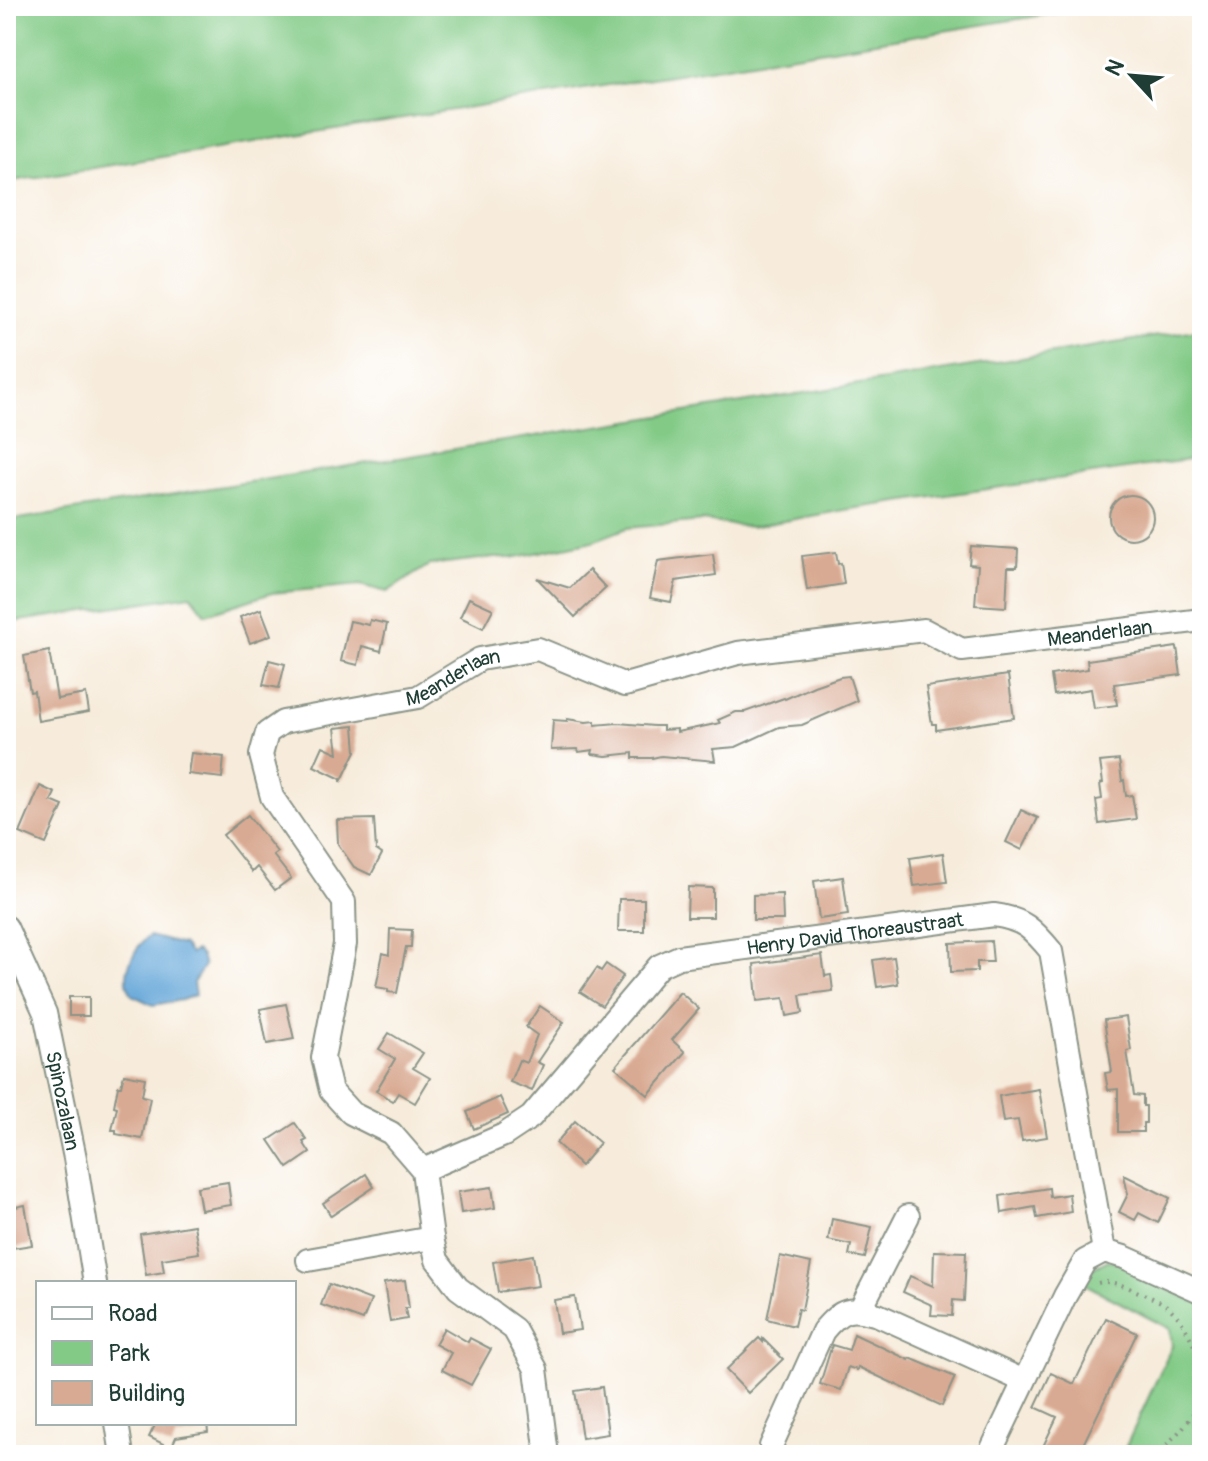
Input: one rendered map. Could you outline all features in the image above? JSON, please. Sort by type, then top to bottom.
[{"type":"street","name":"Meanderlaan","points":[[423,1170],[391,1133],[351,1113],[331,1091],[323,1058],[345,944],[344,902],[272,797],[261,755],[267,733],[283,722],[418,697],[480,659],[538,649],[625,685],[738,653],[924,630],[962,650],[1202,620]]},
{"type":"street","name":"Henry David Thoreaustraat","points":[[423,1170],[504,1135],[531,1117],[659,966],[679,957],[994,915],[1014,918],[1035,931],[1051,951],[1104,1251]]},
{"type":"street","name":"Spinozalaan","points":[[6,927],[45,1013],[75,1158],[95,1281]]},
{"type":"street","points":[[423,1170],[437,1260],[458,1288],[514,1329],[536,1369],[547,1455]]},
{"type":"street","points":[[860,1310],[908,1216]]},
{"type":"street","points":[[308,1260],[432,1238]]},
{"type":"street","points":[[989,1455],[1085,1261],[1104,1251],[1202,1292]]},
{"type":"street","points":[[772,1455],[771,1446],[823,1331],[834,1317],[845,1310],[878,1315],[1024,1381]]},
{"type":"street","points":[[117,1425],[122,1455]]},
{"type":"path","points":[[1071,1286],[1087,1288],[1104,1281],[1121,1284],[1158,1301],[1170,1308],[1181,1321],[1194,1344],[1200,1369],[1201,1394],[1193,1416],[1156,1455]]},
{"type":"green space","points":[[6,6],[1099,6],[6,182]]},
{"type":"green space","points":[[1202,329],[1202,458],[850,509],[751,527],[702,521],[627,528],[593,541],[512,558],[429,565],[387,592],[360,585],[272,593],[206,614],[191,595],[6,623],[6,521]]},
{"type":"green space","points":[[1108,1260],[1187,1298],[1202,1298],[1202,1455],[1122,1455],[1172,1346],[1170,1329],[1083,1283],[1091,1269]]},
{"type":"water","points":[[149,936],[183,945],[190,954],[196,951],[201,956],[204,966],[193,983],[195,995],[153,1005],[132,995],[127,983],[130,963],[136,950]]},
{"type":"building","points":[[1131,495],[1146,502],[1153,517],[1146,532],[1131,539],[1116,532],[1109,517],[1116,502]]},
{"type":"building","points":[[971,546],[1018,549],[1017,567],[1008,567],[1006,607],[975,605],[978,565],[969,564]]},
{"type":"building","points":[[836,552],[844,584],[807,590],[802,556]]},
{"type":"building","points":[[713,554],[716,575],[676,581],[671,602],[650,598],[658,561]]},
{"type":"building","points":[[589,570],[606,588],[575,617],[537,578],[570,588]]},
{"type":"building","points":[[469,598],[493,609],[483,628],[460,617]]},
{"type":"building","points":[[261,609],[271,635],[250,643],[240,617]]},
{"type":"building","points":[[370,620],[387,624],[381,651],[362,646],[358,665],[341,661],[350,621],[369,625]]},
{"type":"building","points":[[1177,647],[1181,675],[1114,684],[1117,705],[1094,708],[1091,689],[1054,695],[1051,675],[1088,669],[1087,660]]},
{"type":"building","points":[[49,651],[57,699],[86,694],[89,712],[38,721],[34,691],[30,692],[24,656]]},
{"type":"building","points":[[269,660],[285,664],[279,688],[263,685]]},
{"type":"building","points":[[1008,675],[1014,718],[936,730],[936,724],[932,724],[926,687]]},
{"type":"building","points":[[849,676],[857,701],[802,725],[779,727],[736,747],[713,749],[715,761],[661,756],[633,758],[633,753],[606,756],[592,754],[593,750],[551,750],[553,720],[595,721],[595,725],[663,726],[663,730],[677,729],[677,732],[720,723],[718,720],[736,712],[745,712]]},
{"type":"building","points":[[354,726],[356,751],[341,782],[341,779],[314,766],[323,746],[338,753],[335,728]]},
{"type":"building","points":[[191,753],[224,757],[222,778],[188,774]]},
{"type":"building","points":[[1119,760],[1126,796],[1132,795],[1136,819],[1099,824],[1096,800],[1102,799],[1100,762]]},
{"type":"building","points":[[40,786],[55,793],[51,801],[63,806],[46,844],[20,833]]},
{"type":"building","points":[[1021,810],[1038,818],[1022,850],[1006,842]]},
{"type":"building","points":[[248,815],[277,852],[273,855],[291,878],[275,890],[257,867],[252,872],[223,835]]},
{"type":"building","points":[[374,819],[376,850],[382,854],[371,875],[354,867],[338,844],[337,820]]},
{"type":"building","points":[[943,853],[947,882],[914,886],[910,858]]},
{"type":"building","points":[[843,877],[848,915],[819,919],[814,881]]},
{"type":"building","points":[[688,887],[713,888],[713,917],[687,917]]},
{"type":"building","points":[[782,894],[783,920],[753,920],[753,895]]},
{"type":"building","points":[[619,899],[644,899],[644,931],[618,931]]},
{"type":"building","points":[[390,929],[412,930],[411,947],[406,947],[397,993],[376,987],[383,953],[389,955]]},
{"type":"building","points":[[991,941],[993,962],[977,962],[977,971],[951,972],[950,943]]},
{"type":"building","points":[[822,955],[825,976],[831,975],[833,991],[800,995],[803,1013],[787,1016],[784,998],[757,1001],[754,964]]},
{"type":"building","points":[[894,957],[898,984],[877,987],[873,960]]},
{"type":"building","points":[[606,964],[623,976],[602,1006],[580,992],[597,968],[601,971]]},
{"type":"building","points":[[680,992],[699,1009],[672,1040],[685,1052],[648,1095],[615,1067]]},
{"type":"building","points":[[69,997],[89,997],[89,1016],[69,1016]]},
{"type":"building","points":[[286,1004],[294,1039],[267,1044],[260,1009]]},
{"type":"building","points":[[540,1006],[564,1022],[537,1062],[543,1065],[532,1091],[510,1082],[519,1060],[526,1063],[537,1035],[526,1027]]},
{"type":"building","points":[[1126,1017],[1131,1050],[1127,1051],[1134,1095],[1143,1096],[1143,1106],[1146,1106],[1143,1132],[1118,1132],[1118,1089],[1108,1090],[1105,1073],[1112,1072],[1104,1020]]},
{"type":"building","points":[[389,1033],[423,1053],[413,1068],[430,1078],[415,1103],[398,1093],[393,1101],[376,1091],[395,1059],[379,1049]]},
{"type":"building","points":[[124,1074],[145,1078],[142,1096],[150,1098],[142,1139],[116,1134],[116,1130],[112,1130],[118,1086],[121,1086]]},
{"type":"building","points":[[1039,1089],[1047,1137],[1022,1141],[1018,1120],[1003,1122],[999,1096]]},
{"type":"building","points":[[500,1097],[508,1114],[474,1129],[467,1112]]},
{"type":"building","points":[[575,1121],[600,1143],[581,1166],[556,1143]]},
{"type":"building","points":[[295,1123],[307,1140],[303,1142],[310,1153],[288,1168],[269,1140]]},
{"type":"building","points":[[366,1174],[374,1187],[331,1216],[323,1203]]},
{"type":"building","points":[[1124,1175],[1170,1198],[1158,1223],[1139,1213],[1135,1220],[1119,1212],[1128,1194]]},
{"type":"building","points":[[228,1182],[231,1205],[201,1210],[197,1187]]},
{"type":"building","points":[[492,1187],[495,1208],[461,1213],[458,1192]]},
{"type":"building","points":[[1049,1188],[1050,1197],[1069,1194],[1071,1212],[1037,1218],[1035,1207],[1002,1213],[1000,1196]]},
{"type":"building","points":[[25,1205],[32,1245],[6,1249],[6,1209]]},
{"type":"building","points":[[832,1219],[872,1227],[865,1258],[849,1255],[851,1245],[828,1240]]},
{"type":"building","points":[[194,1225],[199,1253],[162,1259],[164,1272],[146,1275],[140,1234]]},
{"type":"building","points":[[934,1251],[966,1252],[964,1301],[953,1300],[952,1316],[931,1315],[932,1305],[903,1292],[910,1276],[933,1286]]},
{"type":"building","points":[[533,1255],[538,1286],[498,1292],[493,1262]]},
{"type":"building","points":[[780,1256],[811,1263],[802,1310],[798,1309],[794,1326],[767,1319]]},
{"type":"building","points":[[405,1280],[409,1308],[405,1308],[407,1319],[390,1322],[384,1283]]},
{"type":"building","points":[[329,1284],[371,1300],[363,1320],[321,1305]]},
{"type":"building","points":[[575,1297],[580,1330],[559,1333],[554,1300]]},
{"type":"building","points":[[1106,1318],[1137,1333],[1078,1455],[1039,1455],[1057,1417],[1035,1407],[1051,1373],[1074,1384]]},
{"type":"building","points":[[444,1328],[468,1342],[470,1338],[491,1349],[471,1385],[442,1370],[451,1353],[435,1344]]},
{"type":"building","points":[[854,1334],[955,1377],[942,1406],[858,1367],[857,1370],[848,1367],[841,1390],[820,1384],[832,1345],[849,1350]]},
{"type":"building","points":[[759,1338],[783,1359],[748,1393],[726,1370]]},
{"type":"building","points":[[602,1387],[608,1434],[582,1438],[575,1391]]},
{"type":"building","points":[[155,1425],[207,1425],[208,1432],[176,1437],[171,1448],[149,1437]]}]
